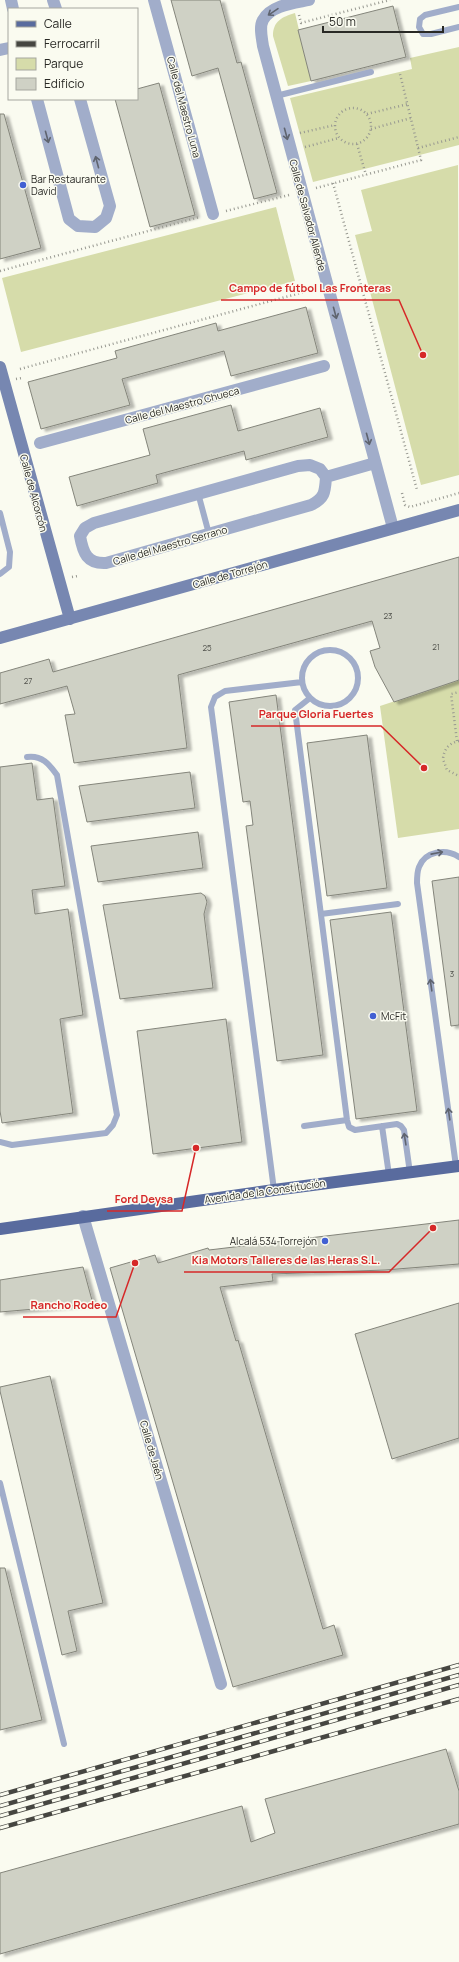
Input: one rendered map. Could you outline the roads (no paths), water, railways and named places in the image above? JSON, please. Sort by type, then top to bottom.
[{"type":"main road","name":"Avenida de la Constitución","points":[[0,1229],[83,1216],[458,1166]]},
{"type":"street","name":"Calle del Maestro Luna","points":[[154,0],[213,214]]},
{"type":"street","name":"Calle de Salvador Allende","points":[[309,0],[272,11],[263,20],[261,31],[263,46],[393,528]]},
{"type":"street","points":[[37,100],[69,219],[78,226],[95,227],[106,218],[110,206],[80,100]]},
{"type":"street","name":"Calle del Maestro Chueca","points":[[40,443],[324,366]]},
{"type":"street","name":"Calle de Alcorcón","points":[[0,367],[70,619]]},
{"type":"street","points":[[326,478],[375,463]]},
{"type":"street","name":"Calle del Maestro Serrano","points":[[310,465],[320,469],[326,478],[325,492],[320,501],[311,505],[209,534],[106,563],[96,563],[88,557],[82,547],[80,536],[85,528],[94,523],[298,466],[310,465]]},
{"type":"street","name":"Calle de Torrejón","points":[[0,638],[459,510]]},
{"type":"street","name":"Calle de Jaén","points":[[83,1216],[221,1684]]},
{"type":"lane","points":[[459,7],[425,15],[420,19],[419,27],[423,34],[431,34],[459,28]]},
{"type":"lane","points":[[276,96],[371,72]]},
{"type":"lane","points":[[198,494],[209,534]]},
{"type":"lane","points":[[0,513],[10,552],[9,567],[0,574]]},
{"type":"lane","points":[[329,650],[338,651],[346,655],[353,662],[357,670],[358,679],[352,696],[345,702],[327,706],[318,704],[310,698],[302,682],[302,672],[312,657],[320,652],[329,650]]},
{"type":"lane","points":[[274,1190],[211,707],[215,696],[225,691],[302,682]]},
{"type":"lane","points":[[310,698],[295,710],[347,1120],[349,1127],[355,1130],[397,1124],[402,1126],[404,1130],[410,1173]]},
{"type":"lane","points":[[0,1142],[12,1145],[106,1133],[113,1125],[117,1115],[57,775],[48,762],[34,756],[27,757]]},
{"type":"lane","points":[[458,1166],[417,883],[418,868],[425,857],[436,853],[448,852],[459,857]]},
{"type":"lane","points":[[321,914],[398,904]]},
{"type":"lane","points":[[304,1126],[347,1120]]},
{"type":"lane","points":[[382,1126],[389,1175]]},
{"type":"lane","points":[[0,1484],[64,1744]]},
{"type":"railway","points":[[0,1795],[459,1665]]},
{"type":"railway","points":[[0,1806],[459,1675]]},
{"type":"railway","points":[[0,1816],[459,1685]]},
{"type":"railway","points":[[0,1828],[459,1699]]},
{"type":"place","name":"Bar Restaurante David","points":[[23,185]]},
{"type":"place","name":"Campo de fútbol Las Fronteras","points":[[423,355]]},
{"type":"place","name":"Parque Gloria Fuertes","points":[[424,768]]},
{"type":"place","name":"McFit","points":[[373,1016]]},
{"type":"place","name":"Ford Deysa","points":[[196,1148]]},
{"type":"place","name":"Kia Motors Talleres de las Heras S.L.","points":[[433,1228]]},
{"type":"place","name":"Alcalá 534 Torrejón","points":[[325,1241]]},
{"type":"place","name":"Rancho Rodeo","points":[[135,1263]]}]
